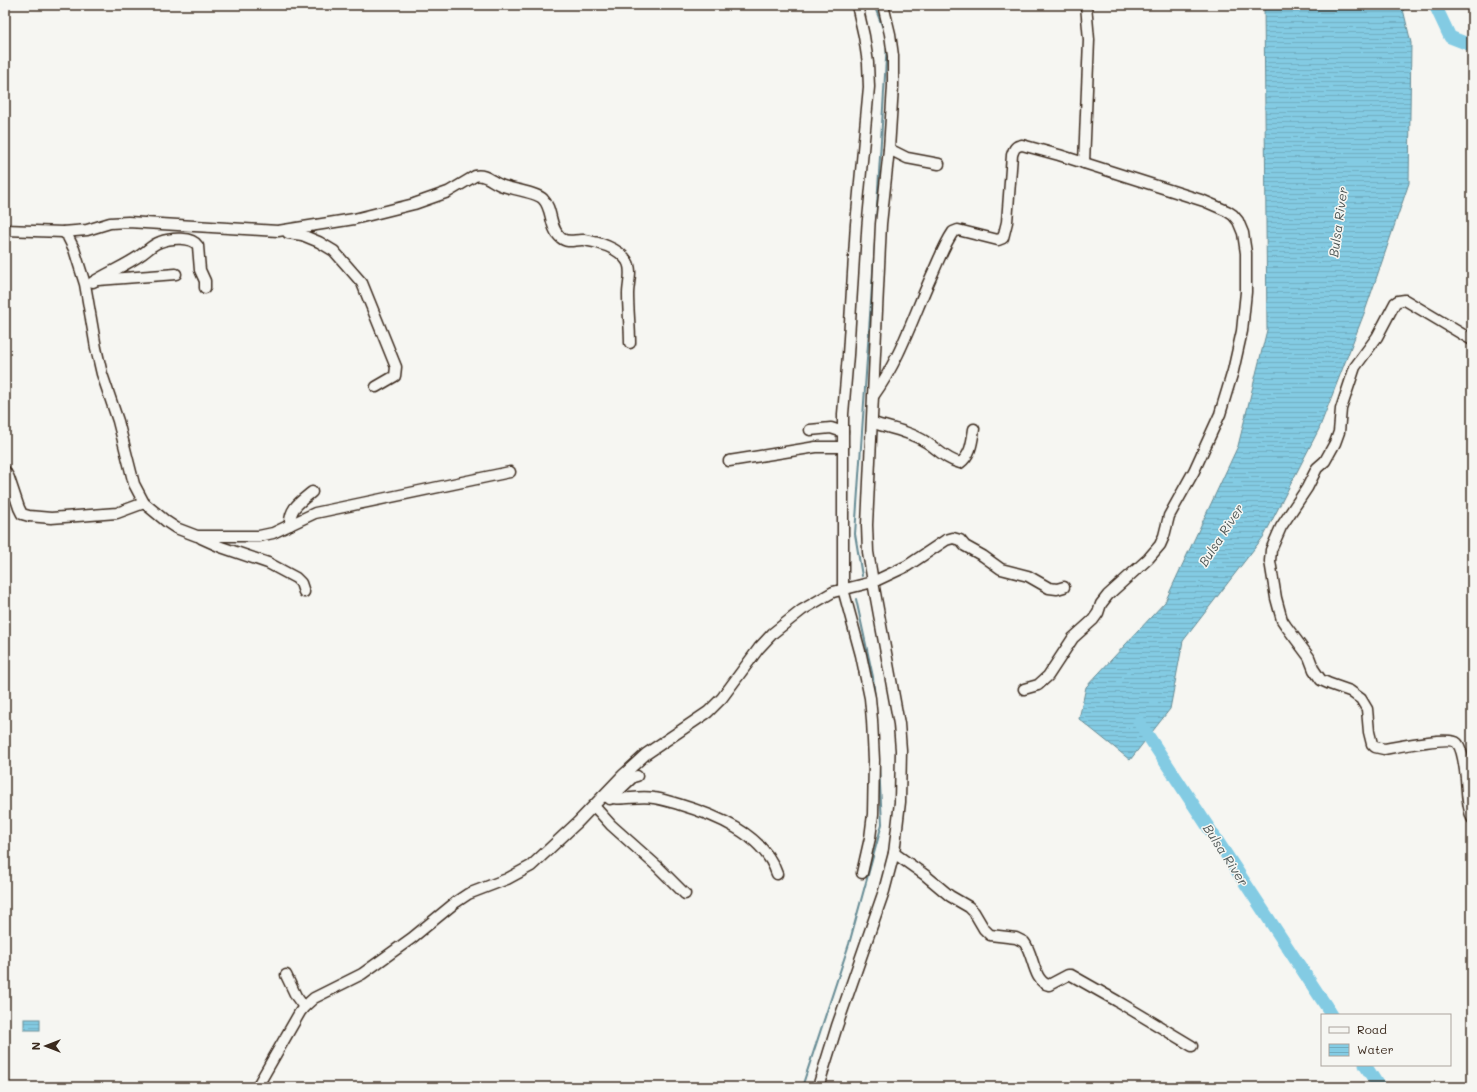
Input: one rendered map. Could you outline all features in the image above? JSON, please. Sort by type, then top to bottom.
[{"type":"street","points":[[857,5],[868,63],[869,87],[856,224],[843,414],[843,589],[861,655],[870,698],[873,726],[873,814],[870,838],[862,873]]},
{"type":"street","points":[[818,1087],[884,891],[894,853],[900,802],[900,732],[872,582],[867,537],[867,509],[874,395],[881,224],[889,150],[893,86],[893,56],[890,34],[883,5]]},
{"type":"street","points":[[1084,163],[1089,40],[1086,5]]},
{"type":"street","points":[[874,395],[897,357],[937,264],[953,232],[958,230],[998,240],[1003,238],[1006,222],[1012,155],[1014,148],[1017,145],[1022,145],[1084,163],[1216,205],[1233,215],[1241,227],[1245,244],[1247,274],[1245,309],[1234,371],[1220,414],[1194,472],[1169,516],[1162,541],[1148,559],[1108,595],[1101,604],[1098,613],[1093,620],[1073,638],[1048,676],[1038,685],[1024,689]]},
{"type":"street","points":[[889,150],[907,158],[939,164]]},
{"type":"street","points":[[278,231],[354,219],[414,204],[448,192],[475,176],[484,176],[501,186],[542,198],[548,207],[555,230],[562,239],[572,241],[584,240],[607,245],[627,260],[629,266],[628,296],[630,343]]},
{"type":"street","points":[[5,230],[63,232],[87,230],[110,223],[128,222],[278,231],[302,235],[319,242],[334,251],[362,283],[396,367],[395,376],[376,387]]},
{"type":"street","points":[[63,232],[74,249],[89,283],[96,348],[102,374],[118,421],[134,484],[144,503],[166,522],[181,530],[221,547],[268,563],[296,578],[301,583],[304,592]]},
{"type":"street","points":[[89,283],[142,254],[158,242],[185,239],[191,240],[198,246],[199,263],[205,281],[205,288]]},
{"type":"street","points":[[89,283],[118,278],[176,274]]},
{"type":"street","points":[[1472,340],[1405,300],[1398,301],[1395,304],[1377,337],[1355,367],[1340,409],[1338,432],[1335,443],[1325,461],[1317,468],[1307,488],[1281,527],[1271,550],[1270,561],[1276,598],[1282,620],[1309,657],[1318,677],[1330,684],[1350,691],[1361,699],[1367,709],[1369,732],[1372,744],[1375,747],[1384,749],[1448,740],[1456,742],[1461,750],[1466,776],[1469,810],[1472,818]]},
{"type":"street","points":[[872,423],[912,435],[925,441],[950,460],[960,463],[966,458],[974,430]]},
{"type":"street","points":[[810,430],[831,428],[843,432]]},
{"type":"street","points":[[729,461],[816,447],[843,447]]},
{"type":"street","points":[[5,471],[22,514],[29,516],[51,518],[117,513],[144,503]]},
{"type":"street","points":[[197,536],[259,536],[273,533],[315,513],[510,472]]},
{"type":"street","points":[[290,525],[291,512],[312,492]]},
{"type":"street","points":[[606,798],[628,769],[646,754],[708,712],[722,698],[759,648],[773,633],[802,610],[825,595],[872,582],[907,566],[946,540],[953,538],[960,540],[965,546],[983,556],[1001,569],[1028,576],[1048,588],[1057,589],[1064,587]]},
{"type":"street","points":[[257,1087],[304,1007],[314,998],[368,970],[468,894],[507,878],[531,866],[594,806],[637,776]]},
{"type":"street","points":[[606,798],[653,797],[695,809],[723,820],[738,828],[765,852],[777,874]]},
{"type":"street","points":[[594,806],[610,825],[658,867],[685,894]]},
{"type":"street","points":[[894,853],[929,878],[950,896],[969,907],[974,912],[984,930],[990,935],[1016,938],[1024,942],[1031,954],[1038,977],[1042,983],[1049,986],[1068,975],[1072,975],[1192,1046]]},
{"type":"street","points":[[286,975],[296,996],[304,1007]]},
{"type":"water","points":[[1264,5],[1402,5],[1411,43],[1409,183],[1365,311],[1319,429],[1264,536],[1183,641],[1170,709],[1130,760],[1079,719],[1086,687],[1165,602],[1238,446],[1267,330]]},
{"type":"water","points":[[24,1019],[40,1019],[40,1030],[24,1030]]},
{"type":"waterway","points":[[874,5],[884,31]]},
{"type":"waterway","points":[[1435,5],[1450,37],[1468,44],[1472,44]]},
{"type":"waterway","points":[[876,222],[887,43]]},
{"type":"waterway","points":[[862,576],[855,534],[876,228]]},
{"type":"waterway","points":[[856,599],[873,677],[875,698]]},
{"type":"waterway","name":"Bulsa River","points":[[1139,722],[1331,1014]]},
{"type":"waterway","points":[[802,1087],[849,944],[882,824],[879,764]]},
{"type":"waterway","name":"Bulsa River","points":[[1366,1066],[1379,1087]]}]
